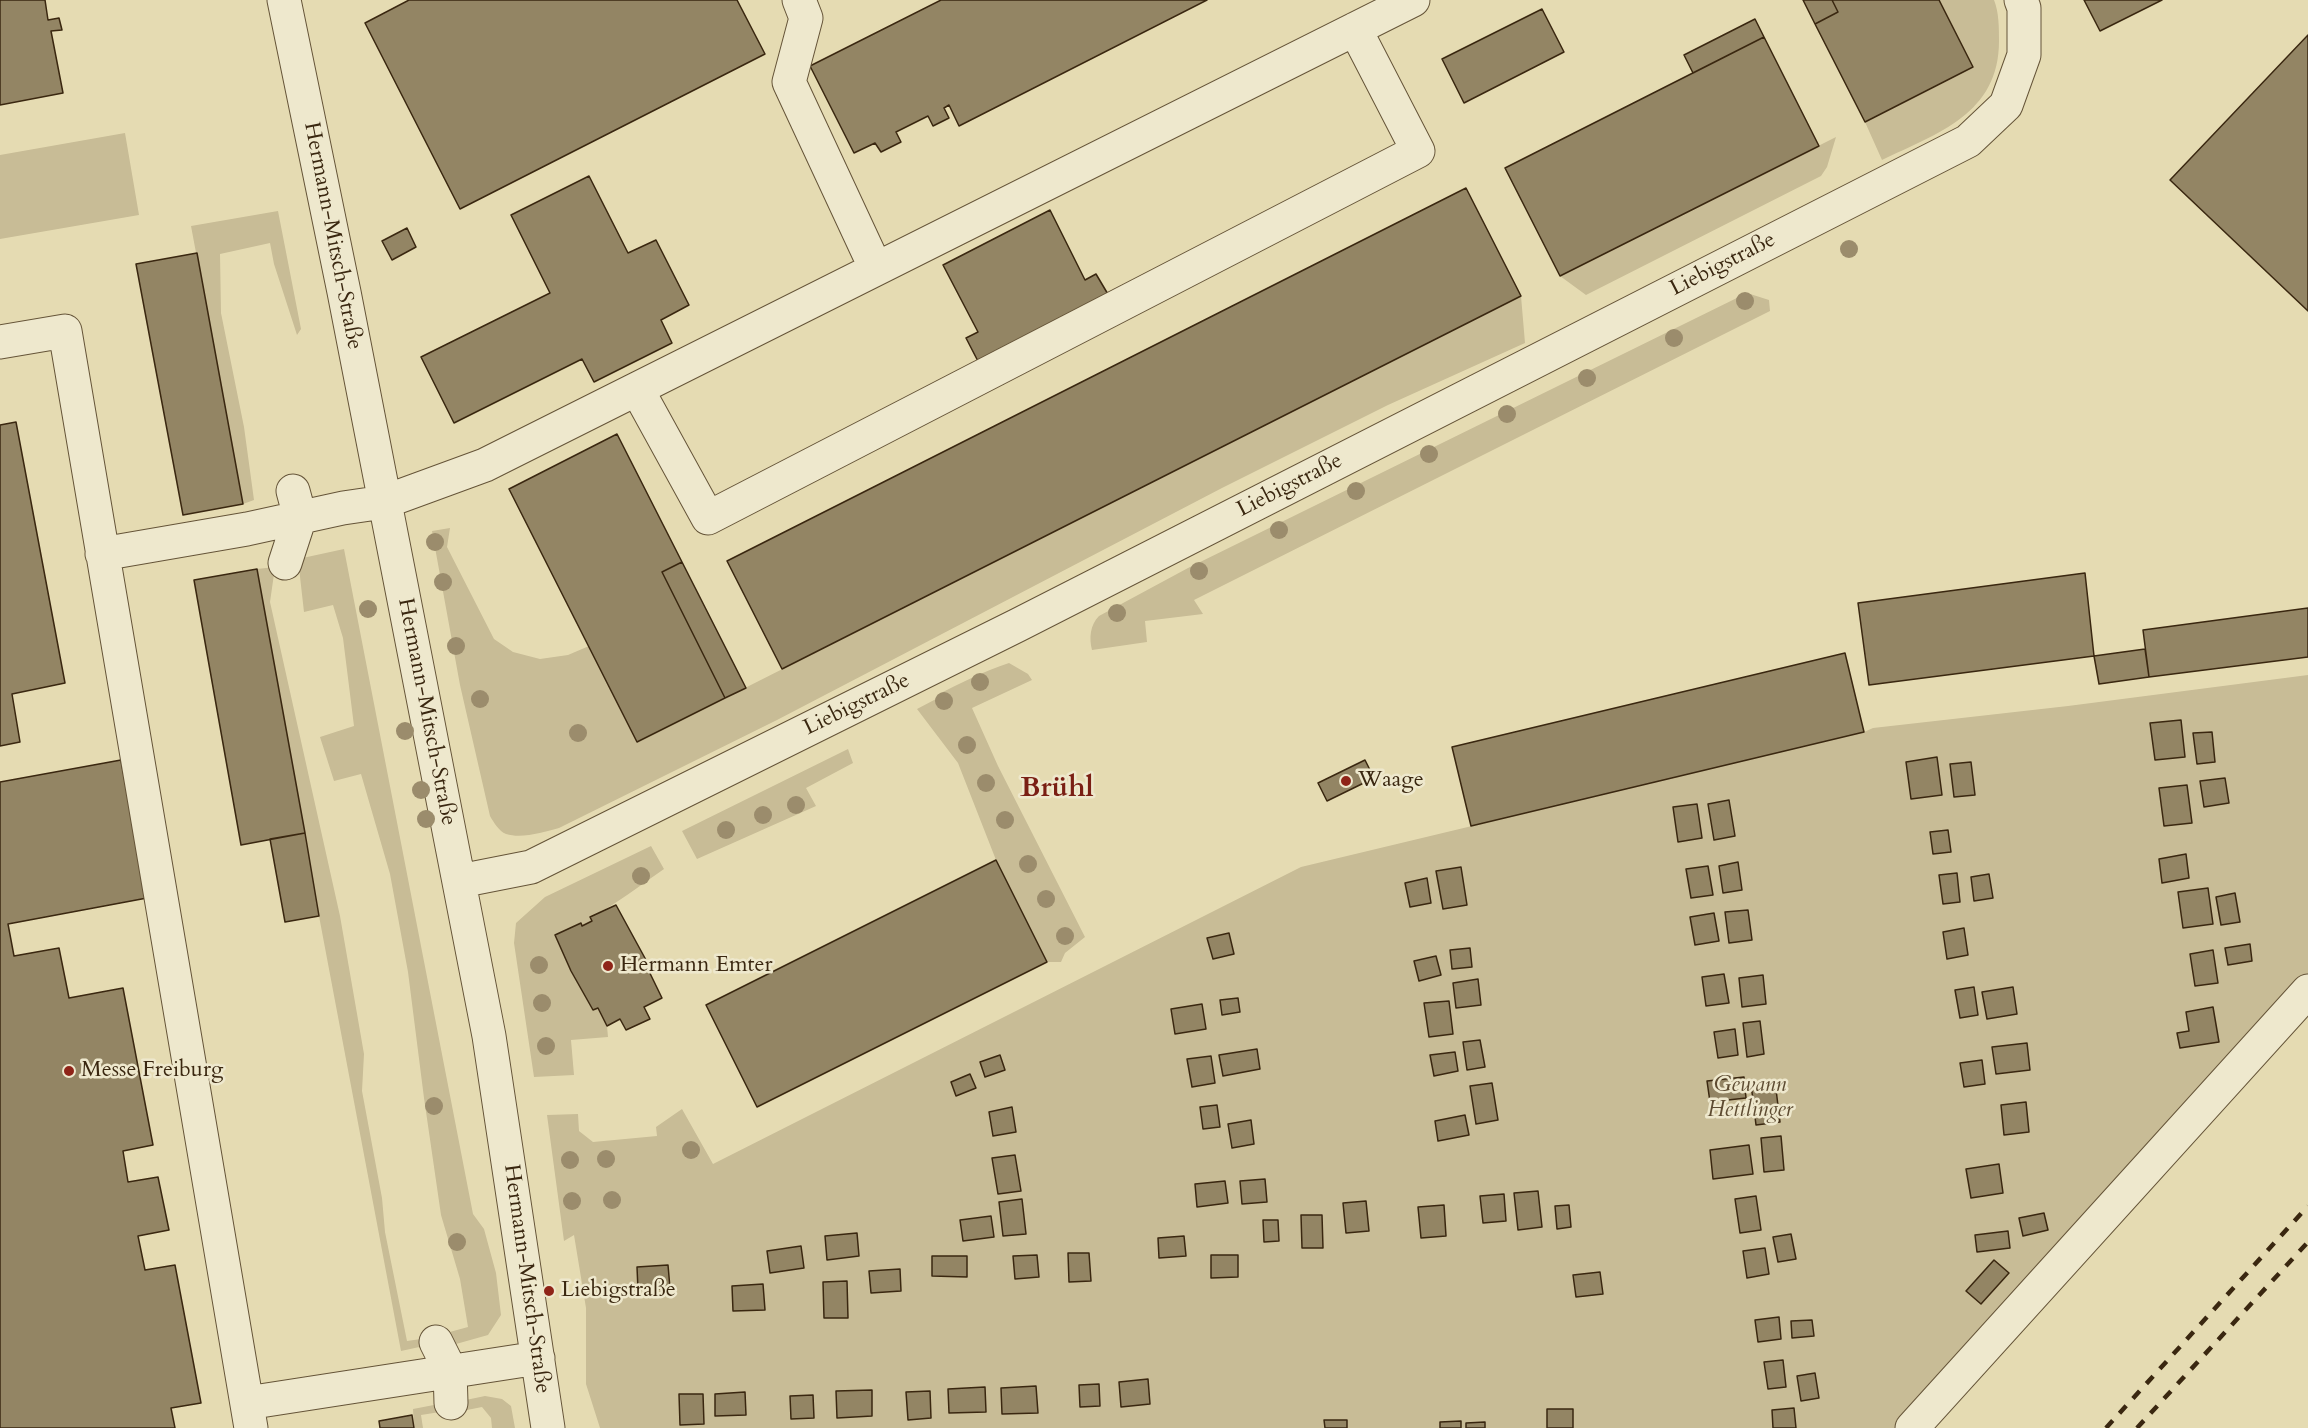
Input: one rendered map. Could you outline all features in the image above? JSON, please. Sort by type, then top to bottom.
[{"type":"street","name":"Hermann-Mitsch-Straße","points":[[284,0],[460,881],[500,1103],[548,1428]]},
{"type":"street","points":[[799,0],[806,18],[789,82],[876,269]]},
{"type":"street","points":[[102,554],[247,529],[296,504],[342,508],[384,502],[486,465],[1413,0]]},
{"type":"street","name":"Liebigstraße","points":[[460,881],[531,867],[1018,625],[1968,141],[2006,105],[2024,55],[2024,8],[2021,0]]},
{"type":"street","points":[[637,389],[708,518],[1418,151],[1355,29]]},
{"type":"street","points":[[0,342],[65,331],[249,1416],[443,1356],[538,1358]]},
{"type":"street","points":[[285,563],[296,504]]},
{"type":"street","points":[[1912,1428],[2308,991]]},
{"type":"street","points":[[443,1356],[451,1402]]},
{"type":"green space","points":[[1939,0],[1994,0],[1998,15],[1999,41],[1996,66],[1989,87],[1977,104],[1962,118],[1944,130],[1882,160],[1865,122],[1973,68]]},
{"type":"green space","points":[[125,133],[139,215],[0,239],[0,155]]},
{"type":"green space","points":[[1836,137],[1827,167],[1821,176],[1586,295],[1560,276]]},
{"type":"green space","points":[[278,211],[301,329],[297,335],[274,264],[270,243],[220,254],[221,313],[244,427],[254,500],[243,504],[191,226]]},
{"type":"green space","points":[[1747,293],[1769,300],[1770,311],[1194,600],[1203,614],[1145,621],[1147,642],[1092,650],[1091,632],[1099,616],[1188,568]]},
{"type":"green space","points":[[1521,296],[1525,343],[1388,405],[1222,488],[777,720],[559,828],[519,836],[506,834],[490,816],[460,685],[432,531],[450,528],[447,547],[494,639],[513,652],[540,659],[568,655],[589,646],[638,742]]},
{"type":"green space","points":[[344,549],[473,1214],[484,1229],[496,1273],[501,1315],[488,1335],[456,1344],[448,1341],[446,1333],[468,1327],[460,1279],[441,1215],[408,972],[390,874],[361,774],[334,781],[320,737],[354,726],[343,638],[333,605],[304,612],[298,559]]},
{"type":"green space","points":[[275,567],[270,602],[340,916],[364,1054],[362,1091],[382,1198],[385,1232],[407,1341],[421,1339],[424,1346],[401,1351],[319,916],[257,569]]},
{"type":"green space","points":[[1009,663],[1028,674],[1032,680],[972,708],[998,766],[1085,937],[1065,953],[1061,962],[1047,962],[996,860],[958,763],[917,709],[936,699],[937,695],[982,673]]},
{"type":"green space","name":"Gewann Hettlinger","points":[[2308,675],[2308,977],[2035,1279],[1895,1428],[600,1428],[586,1384],[586,1308],[574,1235],[564,1241],[547,1115],[578,1114],[579,1131],[593,1142],[657,1136],[656,1127],[682,1109],[713,1164],[1301,867],[1873,728]]},
{"type":"green space","points":[[848,749],[853,763],[806,788],[816,806],[697,859],[682,831]]},
{"type":"green space","points":[[651,846],[664,869],[619,901],[591,917],[592,921],[582,926],[580,923],[555,935],[571,972],[593,1010],[598,1008],[607,1026],[608,1037],[571,1040],[574,1075],[534,1077],[514,943],[516,923],[545,897]]},
{"type":"green space","points":[[485,1396],[502,1399],[511,1406],[515,1428],[492,1428],[491,1418],[482,1407],[462,1411],[461,1401]]},
{"type":"green space","points":[[439,1404],[440,1412],[421,1415],[423,1428],[414,1428],[413,1409]]},
{"type":"building","points":[[0,0],[45,0],[48,20],[59,18],[62,30],[51,31],[63,93],[0,105]]},
{"type":"building","points":[[409,0],[737,0],[765,54],[460,209],[365,23]]},
{"type":"building","points":[[941,0],[1207,0],[959,126],[949,105],[944,108],[949,118],[933,126],[928,116],[896,132],[901,142],[881,152],[875,143],[854,153],[810,66]]},
{"type":"building","points":[[1803,0],[1832,0],[1838,12],[1815,24]]},
{"type":"building","points":[[1832,0],[1939,0],[1973,67],[1865,122],[1815,24],[1838,12]]},
{"type":"building","points":[[2084,0],[2162,0],[2100,31]]},
{"type":"building","points":[[1542,9],[1564,52],[1464,103],[1442,59]]},
{"type":"building","points":[[1755,19],[1764,37],[1693,73],[1684,55]]},
{"type":"building","points":[[2308,35],[2308,311],[2170,180]]},
{"type":"building","points":[[1764,37],[1819,146],[1560,276],[1505,168]]},
{"type":"building","points":[[589,176],[628,253],[656,240],[689,305],[661,320],[672,343],[594,382],[582,359],[454,423],[421,357],[550,293],[511,215]]},
{"type":"building","points":[[1466,188],[1521,296],[782,669],[727,561]]},
{"type":"building","points":[[1050,210],[1085,280],[1096,274],[1112,301],[982,369],[966,338],[978,332],[943,265]]},
{"type":"building","points":[[407,228],[416,247],[392,260],[382,241]]},
{"type":"building","points":[[197,253],[243,504],[183,515],[136,264]]},
{"type":"building","points":[[16,422],[65,683],[12,694],[20,742],[0,746],[0,425]]},
{"type":"building","points":[[617,434],[682,562],[662,572],[725,698],[637,742],[509,489]]},
{"type":"building","points":[[682,562],[746,688],[725,698],[662,572]]},
{"type":"building","points":[[257,569],[305,833],[241,845],[194,580]]},
{"type":"building","points":[[2085,573],[2094,656],[1869,685],[1858,603]]},
{"type":"building","points":[[2308,608],[2308,657],[2149,677],[2143,630]]},
{"type":"building","points":[[2145,649],[2149,677],[2099,684],[2094,656]]},
{"type":"building","points":[[1845,653],[1864,732],[1471,826],[1452,747]]},
{"type":"building","points":[[2181,720],[2185,757],[2155,760],[2150,723]]},
{"type":"building","points":[[2212,732],[2215,762],[2197,764],[2193,733]]},
{"type":"building","points":[[1937,757],[1942,795],[1911,799],[1906,762]]},
{"type":"building","name":"Messe Freiburg","points":[[121,760],[147,898],[8,924],[14,956],[59,948],[69,998],[123,988],[153,1145],[123,1151],[128,1182],[158,1177],[169,1230],[138,1236],[145,1270],[175,1265],[201,1403],[171,1408],[175,1428],[0,1428],[0,782]]},
{"type":"building","name":"Waage","points":[[1365,760],[1374,778],[1327,801],[1318,783]]},
{"type":"building","points":[[1971,762],[1975,795],[1954,797],[1950,764]]},
{"type":"building","points":[[2225,778],[2229,803],[2204,807],[2200,781]]},
{"type":"building","points":[[2187,785],[2192,823],[2164,826],[2159,788]]},
{"type":"building","points":[[1729,800],[1735,836],[1714,840],[1708,804]]},
{"type":"building","points":[[1697,804],[1702,838],[1678,842],[1673,807]]},
{"type":"building","points":[[1948,830],[1951,852],[1933,854],[1930,832]]},
{"type":"building","points":[[305,833],[319,916],[285,922],[270,839]]},
{"type":"building","points":[[2186,854],[2189,878],[2162,883],[2159,859]]},
{"type":"building","points":[[996,860],[1047,962],[757,1107],[706,1005]]},
{"type":"building","points":[[1738,862],[1742,890],[1723,893],[1719,866]]},
{"type":"building","points":[[1708,866],[1713,895],[1691,898],[1686,869]]},
{"type":"building","points":[[1461,867],[1467,905],[1443,909],[1436,871]]},
{"type":"building","points":[[1957,873],[1960,902],[1943,904],[1939,875]]},
{"type":"building","points":[[1989,874],[1993,898],[1974,901],[1971,877]]},
{"type":"building","points":[[1427,878],[1431,903],[1410,907],[1405,883]]},
{"type":"building","points":[[2208,888],[2213,924],[2183,928],[2178,892]]},
{"type":"building","points":[[2235,893],[2240,922],[2221,925],[2216,897]]},
{"type":"building","name":"Hermann Emter","points":[[616,905],[646,960],[644,961],[662,998],[644,1007],[650,1019],[626,1030],[620,1019],[607,1026],[598,1008],[593,1010],[571,971],[555,935],[581,923],[582,926],[592,921],[590,917]]},
{"type":"building","points":[[1748,910],[1752,940],[1729,943],[1725,912]]},
{"type":"building","points":[[1714,913],[1719,941],[1695,945],[1690,917]]},
{"type":"building","points":[[1964,928],[1968,955],[1947,959],[1943,932]]},
{"type":"building","points":[[1229,933],[1234,954],[1213,959],[1207,938]]},
{"type":"building","points":[[2250,944],[2252,961],[2228,965],[2225,948]]},
{"type":"building","points":[[1470,948],[1472,967],[1452,969],[1450,950]]},
{"type":"building","points":[[2213,950],[2218,983],[2195,986],[2190,954]]},
{"type":"building","points":[[1436,956],[1441,975],[1419,981],[1414,961]]},
{"type":"building","points":[[1724,974],[1729,1003],[1706,1006],[1702,977]]},
{"type":"building","points":[[1763,975],[1766,1004],[1742,1007],[1739,978]]},
{"type":"building","points":[[1478,979],[1481,1005],[1456,1008],[1453,983]]},
{"type":"building","points":[[1974,987],[1978,1015],[1960,1018],[1955,990]]},
{"type":"building","points":[[2013,987],[2017,1014],[1987,1019],[1982,992]]},
{"type":"building","points":[[1238,998],[1240,1012],[1222,1015],[1220,1000]]},
{"type":"building","points":[[1449,1001],[1453,1034],[1429,1037],[1424,1003]]},
{"type":"building","points":[[1202,1004],[1206,1029],[1175,1034],[1171,1009]]},
{"type":"building","points":[[2213,1007],[2219,1042],[2180,1048],[2177,1033],[2189,1031],[2186,1012]]},
{"type":"building","points":[[1760,1021],[1764,1054],[1747,1057],[1743,1023]]},
{"type":"building","points":[[1735,1029],[1738,1055],[1718,1058],[1714,1032]]},
{"type":"building","points":[[1480,1040],[1485,1067],[1467,1070],[1463,1042]]},
{"type":"building","points":[[2027,1043],[2030,1070],[1996,1074],[1992,1047]]},
{"type":"building","points":[[1257,1049],[1260,1069],[1223,1076],[1219,1055]]},
{"type":"building","points":[[1455,1052],[1458,1071],[1434,1076],[1430,1055]]},
{"type":"building","points":[[1000,1055],[1005,1070],[985,1077],[980,1062]]},
{"type":"building","points":[[1211,1056],[1215,1083],[1192,1087],[1187,1059]]},
{"type":"building","points":[[1982,1060],[1985,1084],[1964,1087],[1960,1063]]},
{"type":"building","points":[[970,1074],[976,1088],[956,1096],[951,1082]]},
{"type":"building","points":[[1744,1077],[1746,1098],[1710,1102],[1707,1081]]},
{"type":"building","points":[[1775,1081],[1780,1122],[1756,1125],[1751,1084]]},
{"type":"building","points":[[1492,1083],[1498,1120],[1476,1124],[1470,1086]]},
{"type":"building","points":[[2026,1102],[2029,1132],[2004,1135],[2001,1105]]},
{"type":"building","points":[[1217,1105],[1220,1127],[1203,1129],[1200,1107]]},
{"type":"building","points":[[1012,1107],[1016,1132],[993,1136],[989,1112]]},
{"type":"building","points":[[1465,1115],[1469,1135],[1438,1141],[1435,1121]]},
{"type":"building","points":[[1251,1120],[1254,1144],[1232,1148],[1228,1124]]},
{"type":"building","points":[[1781,1136],[1784,1170],[1764,1172],[1761,1138]]},
{"type":"building","points":[[1749,1145],[1753,1174],[1713,1179],[1710,1150]]},
{"type":"building","points":[[1015,1155],[1021,1191],[998,1194],[992,1158]]},
{"type":"building","points":[[1999,1164],[2003,1193],[1971,1198],[1966,1169]]},
{"type":"building","points":[[1265,1179],[1267,1202],[1242,1204],[1240,1181]]},
{"type":"building","points":[[1225,1181],[1228,1203],[1197,1207],[1195,1184]]},
{"type":"building","points":[[1538,1191],[1542,1227],[1518,1230],[1514,1193]]},
{"type":"building","points":[[1504,1194],[1506,1221],[1483,1223],[1480,1196]]},
{"type":"building","points":[[1756,1196],[1761,1230],[1740,1233],[1735,1199]]},
{"type":"building","points":[[1022,1199],[1026,1234],[1003,1236],[999,1202]]},
{"type":"building","points":[[1366,1201],[1369,1231],[1346,1233],[1343,1203]]},
{"type":"building","points":[[1444,1205],[1446,1236],[1421,1238],[1418,1207]]},
{"type":"building","points":[[1569,1205],[1571,1227],[1557,1229],[1555,1206]]},
{"type":"building","points":[[2044,1213],[2048,1230],[2023,1236],[2019,1218]]},
{"type":"building","points":[[1301,1215],[1322,1215],[1323,1248],[1302,1248]]},
{"type":"building","points":[[991,1216],[994,1237],[963,1241],[960,1220]]},
{"type":"building","points":[[1263,1220],[1278,1220],[1279,1241],[1264,1242]]},
{"type":"building","points":[[2008,1231],[2010,1248],[1977,1252],[1975,1235]]},
{"type":"building","points":[[857,1233],[859,1256],[827,1260],[825,1236]]},
{"type":"building","points":[[1791,1234],[1796,1259],[1778,1262],[1773,1237]]},
{"type":"building","points":[[1184,1236],[1186,1256],[1159,1258],[1158,1238]]},
{"type":"building","points":[[801,1246],[804,1268],[770,1273],[767,1251]]},
{"type":"building","points":[[1765,1248],[1769,1274],[1747,1278],[1743,1251]]},
{"type":"building","points":[[1068,1253],[1089,1253],[1091,1281],[1069,1282]]},
{"type":"building","points":[[1037,1255],[1039,1277],[1015,1279],[1013,1256]]},
{"type":"building","points":[[1211,1255],[1238,1255],[1238,1277],[1211,1278]]},
{"type":"building","points":[[932,1256],[967,1256],[967,1277],[932,1276]]},
{"type":"building","points":[[1994,1260],[2009,1273],[1981,1304],[1966,1291]]},
{"type":"building","points":[[668,1265],[670,1288],[638,1290],[637,1267]]},
{"type":"building","points":[[900,1269],[901,1291],[871,1293],[869,1271]]},
{"type":"building","points":[[1600,1272],[1603,1294],[1576,1297],[1573,1275]]},
{"type":"building","points":[[847,1281],[848,1318],[824,1318],[823,1282]]},
{"type":"building","points":[[763,1284],[765,1310],[733,1311],[732,1286]]},
{"type":"building","points":[[1779,1317],[1781,1339],[1758,1342],[1755,1320]]},
{"type":"building","points":[[1812,1320],[1814,1336],[1792,1338],[1791,1321]]},
{"type":"building","points":[[1783,1360],[1786,1387],[1768,1389],[1764,1362]]},
{"type":"building","points":[[1815,1373],[1819,1398],[1801,1401],[1797,1376]]},
{"type":"building","points":[[1148,1379],[1150,1404],[1121,1407],[1119,1382]]},
{"type":"building","points":[[1099,1384],[1100,1406],[1080,1407],[1079,1385]]},
{"type":"building","points":[[1036,1386],[1038,1413],[1002,1414],[1001,1388]]},
{"type":"building","points":[[985,1387],[986,1412],[949,1413],[948,1389]]},
{"type":"building","points":[[872,1390],[872,1416],[837,1418],[836,1391]]},
{"type":"building","points":[[930,1391],[931,1418],[908,1420],[906,1392]]},
{"type":"building","points":[[745,1392],[746,1415],[715,1416],[715,1394]]},
{"type":"building","points":[[679,1394],[703,1394],[704,1424],[680,1425]]},
{"type":"building","points":[[813,1395],[814,1418],[791,1419],[790,1396]]},
{"type":"building","points":[[1794,1408],[1796,1428],[1773,1428],[1772,1410]]},
{"type":"building","points":[[1547,1409],[1573,1409],[1573,1428],[1547,1428]]},
{"type":"building","points":[[412,1415],[414,1428],[380,1428],[379,1421]]},
{"type":"building","points":[[1324,1420],[1347,1420],[1347,1428],[1325,1428]]},
{"type":"building","points":[[1461,1421],[1461,1428],[1440,1428],[1440,1422]]},
{"type":"building","points":[[1485,1422],[1485,1428],[1466,1428],[1466,1423]]},
{"type":"railway","points":[[2106,1428],[2308,1206]]},
{"type":"railway","points":[[2137,1428],[2308,1242]]},
{"type":"place","name":"Waage","points":[[1346,781]]},
{"type":"place","name":"Hermann Emter","points":[[608,966]]},
{"type":"place","name":"Messe Freiburg","points":[[69,1071]]},
{"type":"place","name":"Liebigstraße","points":[[549,1291]]},
{"type":"district","name":"Brühl","points":[[1057,790]]}]
